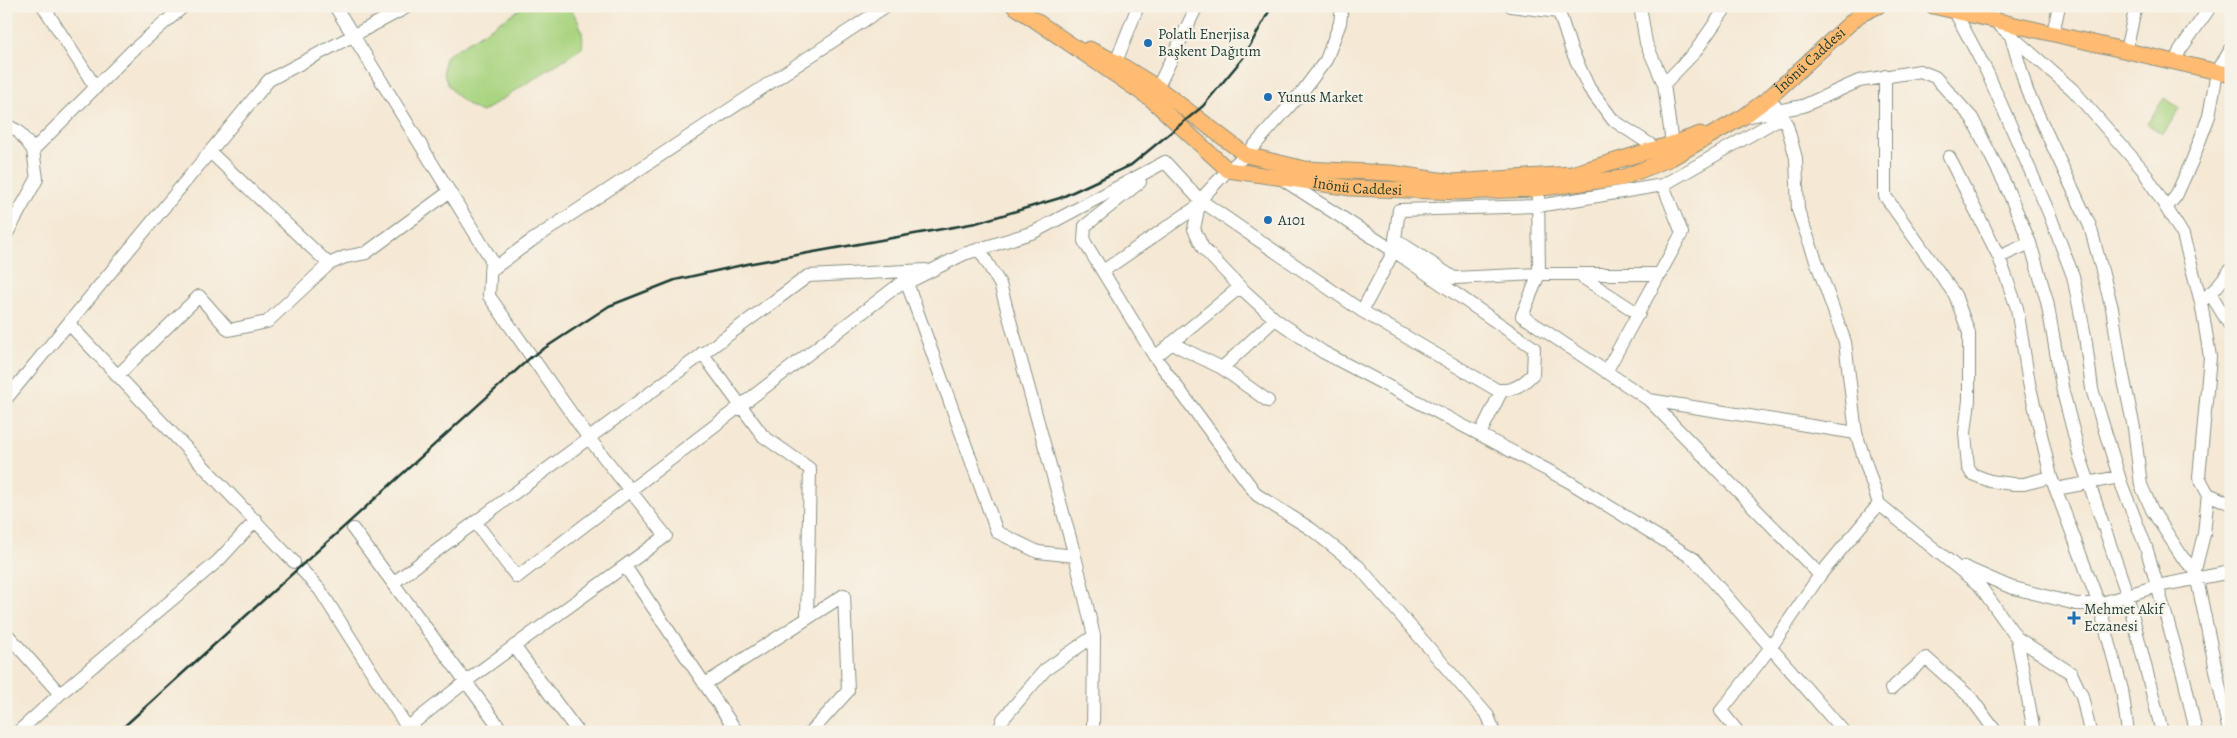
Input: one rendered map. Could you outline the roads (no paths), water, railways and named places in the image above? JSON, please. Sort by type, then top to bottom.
[{"type":"main road","name":"İnönü Caddesi","points":[[1014,6],[1154,94],[1246,155],[1305,169],[1391,173],[1452,182],[1572,174],[1656,149],[1672,151]]},
{"type":"main road","name":"İnönü Caddesi","points":[[1026,6],[1074,42],[1116,62],[1154,94],[1228,170],[1350,188],[1460,192],[1538,189],[1622,178],[1672,151],[1743,117],[1776,108],[1857,11],[1878,6]]},
{"type":"main road","points":[[1933,6],[1955,12],[1991,12],[2053,33],[2224,73]]},
{"type":"street","points":[[43,6],[96,88]]},
{"type":"street","points":[[33,150],[132,51],[184,6]]},
{"type":"street","points":[[69,324],[320,590],[405,730],[465,682],[666,536],[588,437],[489,296],[491,259],[334,6]]},
{"type":"street","points":[[6,399],[269,80],[409,6]]},
{"type":"street","points":[[490,271],[531,241],[886,6]]},
{"type":"street","points":[[1116,62],[1138,6]]},
{"type":"street","points":[[1154,94],[1197,6]]},
{"type":"street","points":[[1103,271],[1199,203],[1228,170],[1246,155],[1302,92],[1326,60],[1340,23],[1342,6]]},
{"type":"street","points":[[1511,6],[1558,9],[1571,49],[1589,88],[1613,120],[1656,149]]},
{"type":"street","points":[[1640,6],[1646,43],[1664,84],[1672,151]]},
{"type":"street","points":[[1664,84],[1694,52],[1727,6]]},
{"type":"street","points":[[2053,33],[2059,6]]},
{"type":"street","points":[[2126,50],[2136,6]]},
{"type":"street","points":[[2175,62],[2180,50],[2211,6]]},
{"type":"street","points":[[1955,12],[1987,72],[2049,212],[2072,276],[2085,336],[2092,389],[2119,476],[2146,547],[2184,678],[2196,732]]},
{"type":"street","points":[[1991,12],[2011,36],[2073,90],[2143,170],[2183,235],[2206,297],[2210,357],[2199,477],[2208,494],[2204,534],[2196,575],[2229,732]]},
{"type":"street","points":[[2011,36],[2027,91],[2090,226],[2112,308],[2121,366],[2134,428],[2141,485],[2152,510],[2196,575]]},
{"type":"street","points":[[2166,208],[2182,185],[2209,116],[2231,48]]},
{"type":"street","points":[[1661,274],[1539,274],[1454,278],[1395,239],[1399,210],[1538,206],[1663,185],[1776,108],[1803,106],[1859,81],[1920,71],[1935,77],[1972,118],[2006,186],[2030,243],[2047,301],[2063,392],[2089,482],[2127,594],[2162,732]]},
{"type":"street","points":[[1885,76],[1886,196],[1956,295],[1969,333],[1969,400],[1965,433],[1968,467],[1972,474],[1990,481],[2013,484],[2024,484],[2051,477]]},
{"type":"street","points":[[1776,108],[1787,125],[1796,158],[1798,210],[1845,342],[1856,433],[1879,504],[1980,586],[2017,638],[2071,673],[2082,696],[2090,732]]},
{"type":"street","points":[[6,125],[18,131],[33,150],[37,179],[6,235]]},
{"type":"street","points":[[210,152],[329,264]]},
{"type":"street","points":[[1949,157],[1999,257],[2017,308],[2029,383],[2051,477],[2099,604],[2122,690],[2128,732]]},
{"type":"street","points":[[1165,162],[1199,203],[1362,311],[1497,390],[1520,386],[1534,374],[1534,348],[1544,332]]},
{"type":"street","points":[[475,522],[517,577],[901,284],[979,250],[1034,232],[1165,162]]},
{"type":"street","points":[[1165,162],[1085,226],[1084,240],[1154,357],[1257,495],[1311,529],[1359,567],[1488,716],[1494,732]]},
{"type":"street","points":[[1279,177],[1394,251],[1534,348]]},
{"type":"street","points":[[1606,372],[1682,233],[1663,185]]},
{"type":"street","points":[[1538,189],[1539,274],[1522,316],[1649,400],[1820,575]]},
{"type":"street","points":[[117,376],[199,296],[229,330],[267,322],[329,264],[345,257],[366,253],[449,192]]},
{"type":"street","points":[[1199,203],[1194,229],[1203,248],[1240,287],[1275,319],[1323,352],[1568,481],[1694,559],[1844,732]]},
{"type":"street","points":[[1999,257],[2030,243]]},
{"type":"street","points":[[979,250],[1000,284],[1075,556],[1094,636],[1093,732]]},
{"type":"street","points":[[1362,311],[1394,251]]},
{"type":"street","points":[[2206,297],[2231,269]]},
{"type":"street","points":[[393,583],[808,276],[931,270]]},
{"type":"street","points":[[1580,274],[1585,280],[1638,314]]},
{"type":"street","points":[[907,283],[997,532],[1038,552],[1075,556]]},
{"type":"street","points":[[1154,357],[1240,287]]},
{"type":"street","points":[[2206,297],[2231,327]]},
{"type":"street","points":[[1222,368],[1275,319]]},
{"type":"street","points":[[1171,343],[1222,368],[1268,401]]},
{"type":"street","points":[[702,353],[763,436],[810,469],[807,618]]},
{"type":"street","points":[[1480,434],[1502,390]]},
{"type":"street","points":[[1649,400],[1856,433]]},
{"type":"street","points":[[2056,489],[2119,476]]},
{"type":"street","points":[[2208,494],[2231,504]]},
{"type":"street","points":[[1738,732],[1721,711],[1771,647],[1820,575],[1879,504]]},
{"type":"street","points":[[18,732],[60,694],[218,561],[256,520]]},
{"type":"street","points":[[353,529],[503,732]]},
{"type":"street","points":[[1951,561],[2010,587],[2076,604],[2099,604],[2127,594],[2196,575],[2231,572]]},
{"type":"street","points":[[625,566],[737,732]]},
{"type":"street","points":[[705,684],[844,595],[848,690],[811,732]]},
{"type":"street","points":[[6,633],[60,694]]},
{"type":"street","points":[[999,732],[1003,719],[1045,670],[1094,636]]},
{"type":"street","points":[[2017,638],[2034,732]]},
{"type":"street","points":[[514,646],[578,732]]},
{"type":"street","points":[[1891,689],[1926,658],[1971,698],[1996,732]]},
{"type":"railway","points":[[118,732],[531,357],[609,306],[675,280],[747,264],[976,223],[1060,198],[1131,165],[1203,106],[1243,58],[1272,6]]},
{"type":"place","name":"Polatlı Enerjisa Başkent Dağıtım","points":[[1148,43]]},
{"type":"place","name":"Yunus Market","points":[[1268,97]]},
{"type":"place","name":"A101","points":[[1268,220]]},
{"type":"place","name":"Mehmet Akif Eczanesi","points":[[2074,618]]}]
